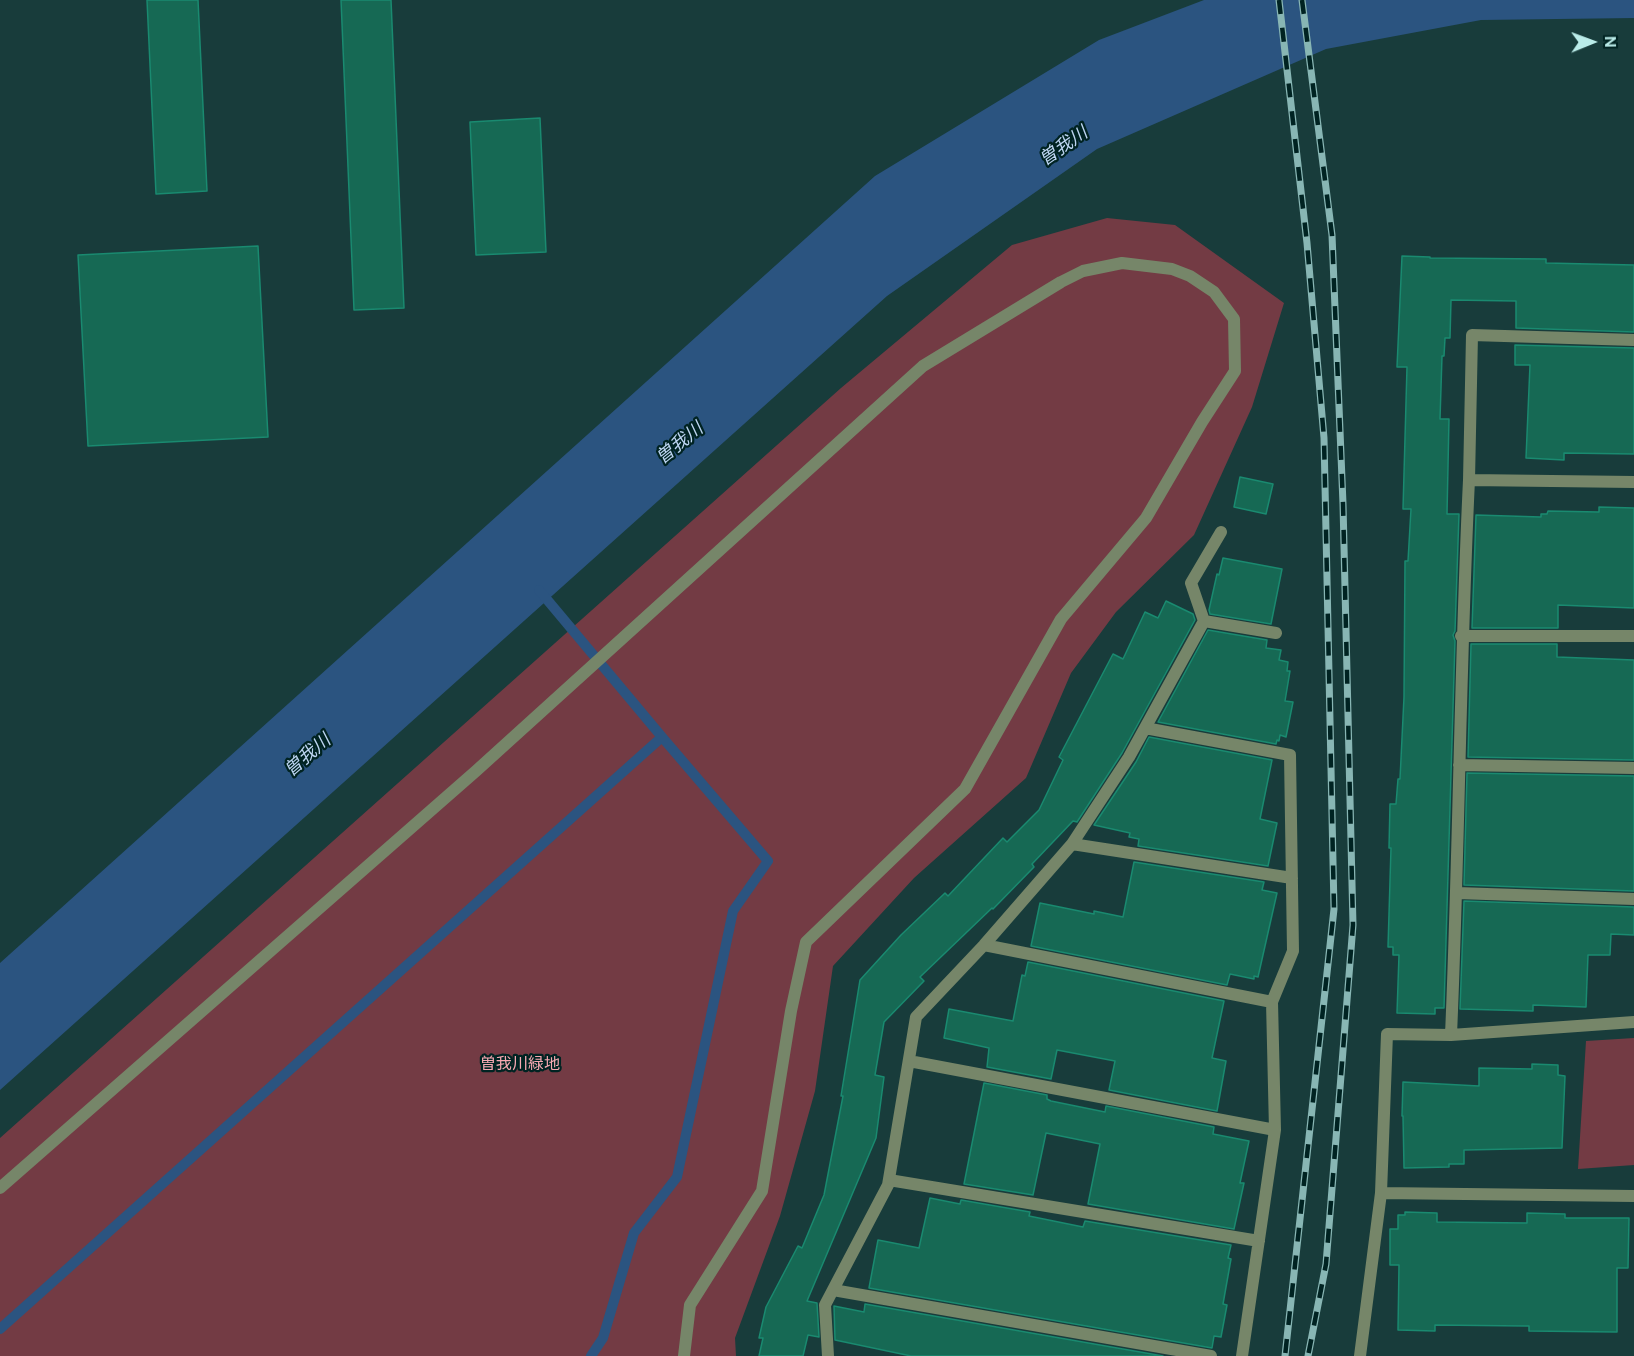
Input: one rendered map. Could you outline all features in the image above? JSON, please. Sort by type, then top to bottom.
[{"type":"street","points":[[0,1188],[485,763],[923,366],[1060,282],[1083,271],[1122,263],[1172,268],[1190,276],[1214,292],[1234,319],[1235,371],[1202,422],[1146,518],[1061,619],[965,789],[806,942],[791,1011],[762,1191],[690,1305],[684,1356]]},
{"type":"street","points":[[1450,1035],[1457,893],[1461,636],[1469,480],[1472,335],[1634,340]]},
{"type":"street","points":[[1469,480],[1634,482]]},
{"type":"street","points":[[828,1356],[825,1305],[888,1185],[916,1017],[984,945],[1072,844],[1129,757],[1204,621],[1191,583],[1221,532]]},
{"type":"street","points":[[1204,621],[1276,633]]},
{"type":"street","points":[[1461,636],[1634,636]]},
{"type":"street","points":[[1145,728],[1290,755],[1293,951],[1272,1002],[1275,1130],[1242,1356]]},
{"type":"street","points":[[1459,765],[1634,768]]},
{"type":"street","points":[[1072,844],[1292,878]]},
{"type":"street","points":[[1457,893],[1634,899]]},
{"type":"street","points":[[984,945],[1272,1002]]},
{"type":"street","points":[[1360,1356],[1381,1193],[1387,1034],[1450,1035],[1634,1022]]},
{"type":"street","points":[[909,1061],[1275,1130]]},
{"type":"street","points":[[889,1180],[1259,1241]]},
{"type":"street","points":[[1381,1193],[1634,1196]]},
{"type":"street","points":[[833,1290],[1211,1356]]},
{"type":"green space","name":"曽我川緑地","points":[[1107,218],[1175,225],[1284,303],[1252,407],[1194,535],[1116,612],[1071,673],[1026,778],[914,878],[833,966],[815,1091],[780,1216],[735,1338],[736,1356],[0,1356],[0,1138],[841,388],[1012,245]]},
{"type":"green space","points":[[1634,1038],[1634,1165],[1578,1169],[1586,1041]]},
{"type":"water","name":"曽我川","points":[[1204,0],[1634,0],[1634,18],[1481,20],[1326,49],[1097,149],[887,296],[0,1090],[0,963],[875,176],[1099,40]]},
{"type":"building","points":[[147,0],[198,0],[207,191],[156,194]]},
{"type":"building","points":[[341,0],[391,0],[404,308],[354,310]]},
{"type":"building","points":[[540,118],[546,252],[476,255],[470,122]]},
{"type":"building","points":[[258,246],[268,437],[88,446],[78,255]]},
{"type":"building","points":[[1402,256],[1546,259],[1546,263],[1634,265],[1634,332],[1516,328],[1516,301],[1451,300],[1450,338],[1445,338],[1444,356],[1442,356],[1440,419],[1449,419],[1447,514],[1459,514],[1453,635],[1455,641],[1444,1008],[1435,1008],[1435,1014],[1397,1013],[1399,955],[1393,955],[1393,947],[1388,947],[1390,804],[1396,804],[1398,779],[1400,779],[1404,697],[1405,561],[1408,561],[1411,509],[1403,509],[1407,367],[1397,367]]},
{"type":"building","points":[[1515,345],[1634,348],[1634,454],[1564,453],[1564,460],[1526,458],[1530,365],[1515,365]]},
{"type":"building","points":[[1240,477],[1273,484],[1266,514],[1234,507]]},
{"type":"building","points":[[1599,507],[1634,508],[1634,608],[1558,605],[1558,628],[1472,628],[1476,515],[1541,517],[1541,514],[1547,514],[1548,511],[1599,512]]},
{"type":"building","points":[[1223,558],[1282,569],[1271,624],[1210,614],[1217,574],[1219,575]]},
{"type":"building","points":[[1166,601],[1193,614],[1195,620],[1122,753],[1077,822],[1073,821],[1032,864],[1034,867],[993,909],[920,977],[924,981],[884,1022],[875,1075],[884,1077],[876,1138],[807,1301],[817,1303],[819,1337],[808,1335],[803,1356],[759,1356],[763,1338],[759,1338],[766,1307],[798,1246],[802,1248],[824,1195],[843,1096],[841,1096],[860,980],[901,935],[945,893],[948,896],[1003,838],[1007,842],[1039,810],[1063,760],[1059,757],[1113,654],[1123,659],[1145,612],[1158,618]]},
{"type":"building","points":[[1208,630],[1267,640],[1266,648],[1281,650],[1279,660],[1288,662],[1287,671],[1290,671],[1285,701],[1293,702],[1286,737],[1280,735],[1276,744],[1158,722]]},
{"type":"building","points":[[1471,644],[1557,644],[1557,657],[1634,660],[1634,760],[1468,757]]},
{"type":"building","points":[[1149,737],[1272,760],[1260,819],[1277,823],[1268,866],[1138,846],[1139,839],[1129,837],[1130,833],[1094,825],[1136,762]]},
{"type":"building","points":[[1467,773],[1634,776],[1634,891],[1464,885]]},
{"type":"building","points":[[1134,862],[1264,882],[1262,890],[1277,893],[1258,977],[1254,976],[1254,979],[1230,974],[1227,985],[1031,946],[1040,903],[1094,914],[1094,911],[1123,917]]},
{"type":"building","points":[[1464,901],[1634,907],[1634,935],[1611,934],[1610,955],[1588,955],[1586,1007],[1533,1005],[1533,1011],[1460,1009]]},
{"type":"building","points":[[1028,962],[1224,1001],[1212,1058],[1226,1061],[1217,1111],[1109,1090],[1115,1061],[1057,1050],[1051,1079],[987,1067],[989,1048],[944,1038],[949,1009],[1013,1021],[1022,975],[1025,976]]},
{"type":"building","points":[[1532,1064],[1558,1065],[1558,1075],[1565,1076],[1562,1148],[1464,1150],[1464,1164],[1449,1164],[1449,1167],[1404,1168],[1403,1082],[1479,1086],[1479,1068],[1532,1069]]},
{"type":"building","points":[[984,1083],[1047,1095],[1047,1099],[1051,1101],[1105,1112],[1106,1106],[1214,1127],[1213,1134],[1249,1141],[1240,1183],[1244,1183],[1234,1229],[1088,1204],[1100,1144],[1046,1133],[1033,1195],[964,1184]]},
{"type":"building","points":[[930,1198],[960,1204],[961,1200],[1030,1212],[1029,1216],[1083,1227],[1085,1221],[1231,1245],[1228,1258],[1231,1259],[1223,1304],[1227,1305],[1221,1337],[1214,1336],[1212,1348],[869,1288],[878,1240],[919,1248]]},
{"type":"building","points":[[1405,1212],[1437,1213],[1437,1222],[1527,1223],[1527,1213],[1565,1214],[1565,1218],[1629,1218],[1628,1268],[1617,1268],[1617,1332],[1529,1331],[1529,1326],[1435,1325],[1435,1331],[1398,1330],[1399,1265],[1390,1265],[1390,1229],[1398,1229],[1398,1215],[1405,1215]]},
{"type":"building","points":[[865,1304],[1163,1356],[911,1356],[835,1340],[834,1306],[864,1312]]},
{"type":"waterway","points":[[539,590],[662,737]]},
{"type":"waterway","points":[[0,1329],[662,737],[768,861],[733,911],[677,1177],[634,1233],[603,1338],[591,1356]]},
{"type":"railway","points":[[1279,0],[1307,243],[1324,438],[1334,909],[1285,1356]]},
{"type":"railway","points":[[1302,0],[1332,235],[1343,504],[1353,925],[1326,1264],[1308,1356]]}]
